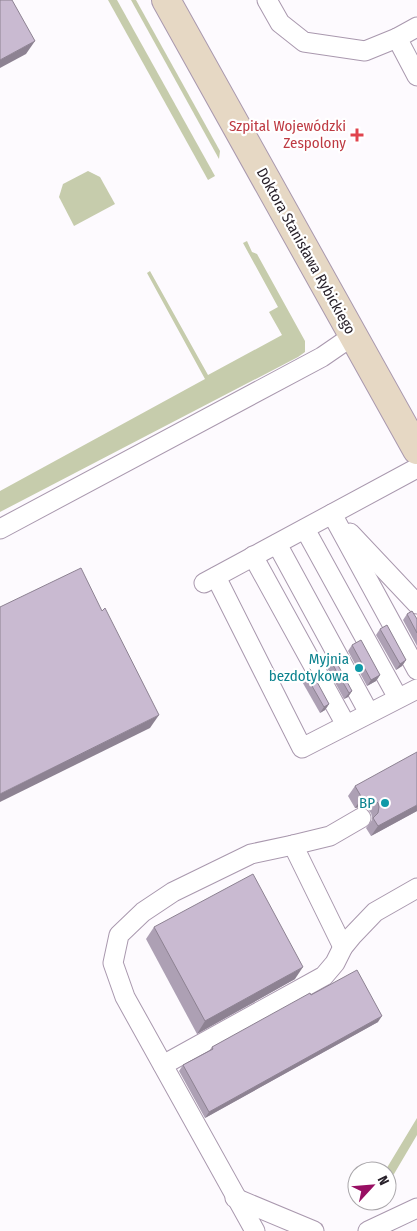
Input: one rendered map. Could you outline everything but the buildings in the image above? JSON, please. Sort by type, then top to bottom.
[{"type":"street","name":"Doktora Stanisława Rybickiego","points":[[166,0],[417,450]]},
{"type":"lane","points":[[267,0],[280,23],[304,42],[365,51],[397,38],[417,27]]},
{"type":"lane","points":[[397,38],[417,76]]},
{"type":"lane","points":[[0,529],[322,357],[354,336]]},
{"type":"lane","points":[[417,468],[210,580],[302,748],[417,688]]},
{"type":"lane","points":[[332,514],[417,604]]},
{"type":"lane","points":[[332,514],[417,670]]},
{"type":"lane","points":[[305,529],[398,698]]},
{"type":"lane","points":[[276,544],[369,714]]},
{"type":"lane","points":[[253,556],[346,726]]},
{"type":"lane","points":[[254,1231],[126,997],[113,963],[119,935],[143,912],[173,892],[251,854],[330,836],[361,818]]},
{"type":"lane","points":[[293,845],[343,947]]},
{"type":"lane","points":[[163,1065],[324,976],[335,964],[343,947],[375,912],[417,888]]},
{"type":"lane","points":[[235,1198],[314,1231]]},
{"type":"lane","points":[[368,1231],[417,1208]]},
{"type":"green space","points":[[108,0],[117,0],[215,176],[208,180]]},
{"type":"green space","points":[[131,0],[136,0],[220,151],[219,159]]},
{"type":"green space","points":[[88,171],[100,177],[115,204],[74,226],[59,197],[63,184]]},
{"type":"green space","points":[[247,241],[252,252],[257,254],[305,341],[305,352],[0,512],[0,491],[205,379],[147,273],[150,271],[208,375],[282,335],[269,312],[278,307],[243,243]]},
{"type":"green space","points":[[417,1118],[417,1135],[397,1169],[397,1161],[391,1161]]},
{"type":"place","name":"Szpital Wojewódzki Zespolony","points":[[357,135]]},
{"type":"place","name":"Myjnia bezdotykowa","points":[[359,668]]},
{"type":"place","name":"BP","points":[[385,803]]}]
